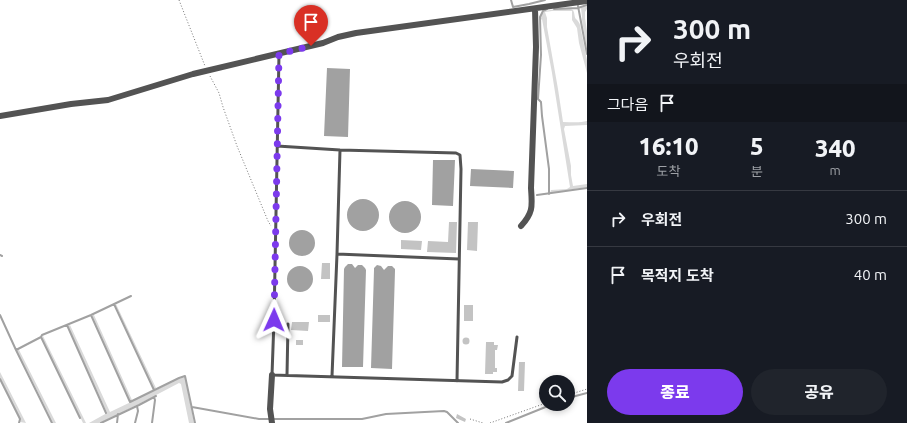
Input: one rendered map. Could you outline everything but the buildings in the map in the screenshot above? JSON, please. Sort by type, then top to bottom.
[{"type":"street","points":[[0,116],[71,104],[108,100],[193,74],[323,43],[338,37],[356,33],[587,1]]},
{"type":"street","points":[[521,226],[527,220],[532,205],[531,188],[536,54],[535,9]]},
{"type":"street","points":[[272,375],[270,409],[272,423]]},
{"type":"lane","points":[[279,54],[272,375],[502,382],[508,380],[512,376],[517,337]]},
{"type":"lane","points":[[277,146],[340,150],[456,153],[460,155],[457,381]]},
{"type":"lane","points":[[332,376],[340,150]]},
{"type":"lane","points":[[337,254],[459,259]]},
{"type":"lane","points":[[287,375],[288,324]]},
{"type":"path","points":[[179,0],[207,71],[219,93],[237,146],[268,221],[276,234]]},
{"type":"path","points":[[575,393],[587,389]]},
{"type":"path","points":[[490,423],[539,406]]},
{"type":"path","points":[[470,419],[483,423]]},
{"type":"shaded area","points":[[587,6],[585,18],[587,50],[581,8]]},
{"type":"shaded area","points":[[556,9],[573,10],[575,18],[580,25],[587,60],[587,73],[579,43],[577,28],[572,20],[572,11],[545,12],[563,122],[587,121],[587,125],[565,126],[564,129],[573,186],[587,184],[587,187],[550,193],[551,190],[567,189],[570,187],[552,73],[542,19],[541,20],[545,11]]},
{"type":"shaded area","points":[[327,68],[350,69],[348,137],[324,136]]},
{"type":"shaded area","points":[[433,160],[455,160],[453,206],[432,205]]},
{"type":"shaded area","points":[[471,169],[514,171],[513,188],[470,186]]},
{"type":"shaded area","points":[[360,199],[366,199],[376,206],[379,215],[378,221],[372,228],[366,231],[360,231],[350,224],[347,218],[347,212],[354,202]]},
{"type":"shaded area","points":[[402,201],[408,201],[418,208],[421,217],[420,223],[414,230],[408,233],[402,233],[392,226],[389,220],[389,214],[396,204]]},
{"type":"shaded area","points":[[302,230],[311,234],[315,243],[311,252],[302,256],[293,252],[289,243],[293,234]]},
{"type":"shaded area","points":[[348,264],[352,264],[355,268],[358,265],[362,265],[366,270],[363,367],[342,367],[344,269]]},
{"type":"shaded area","points":[[377,265],[381,266],[384,270],[388,266],[392,266],[395,269],[392,369],[371,368],[374,268]]},
{"type":"shaded area","points":[[300,266],[309,270],[313,279],[309,288],[300,292],[291,288],[287,279],[291,270]]},
{"type":"shaded area","points":[[115,304],[156,388],[154,389]]},
{"type":"shaded area","points":[[92,315],[94,315],[132,400],[130,401]]},
{"type":"shaded area","points":[[70,325],[110,412],[185,377],[194,423],[189,423],[181,384],[179,383],[100,423],[89,423],[107,413],[68,326]]},
{"type":"shaded area","points":[[43,336],[86,423],[83,423],[42,338]]},
{"type":"shaded area","points":[[17,350],[19,350],[56,423],[53,423]]},
{"type":"shaded area","points":[[0,372],[26,423],[20,422],[20,419],[0,378]]},
{"type":"waterway","points":[[511,0],[513,7],[545,0]]},
{"type":"waterway","points":[[554,9],[578,8],[587,5]]},
{"type":"waterway","points":[[578,6],[587,54]]},
{"type":"waterway","points":[[547,9],[543,11],[540,17],[541,55],[538,99],[541,102],[549,169],[549,194]]},
{"type":"waterway","points":[[537,195],[587,188]]},
{"type":"waterway","points":[[0,315],[16,350],[41,337],[42,335],[91,315],[131,296]]},
{"type":"waterway","points":[[114,304],[154,390]]},
{"type":"waterway","points":[[91,315],[130,402],[185,376],[195,423]]},
{"type":"waterway","points":[[67,325],[106,413]]},
{"type":"waterway","points":[[41,337],[80,418]]},
{"type":"waterway","points":[[16,350],[52,423]]},
{"type":"waterway","points":[[0,379],[20,419],[19,423]]},
{"type":"waterway","points":[[575,396],[587,393]]},
{"type":"waterway","points":[[101,423],[156,396]]},
{"type":"waterway","points":[[152,423],[155,400],[154,397]]},
{"type":"waterway","points":[[135,423],[138,411],[137,406]]},
{"type":"waterway","points":[[192,407],[259,419],[362,419],[386,414],[444,411],[458,423]]},
{"type":"waterway","points":[[506,423],[539,410]]},
{"type":"waterway","points":[[117,423],[118,414]]},
{"type":"route","points":[[274,320],[279,54],[311,46]]}]
